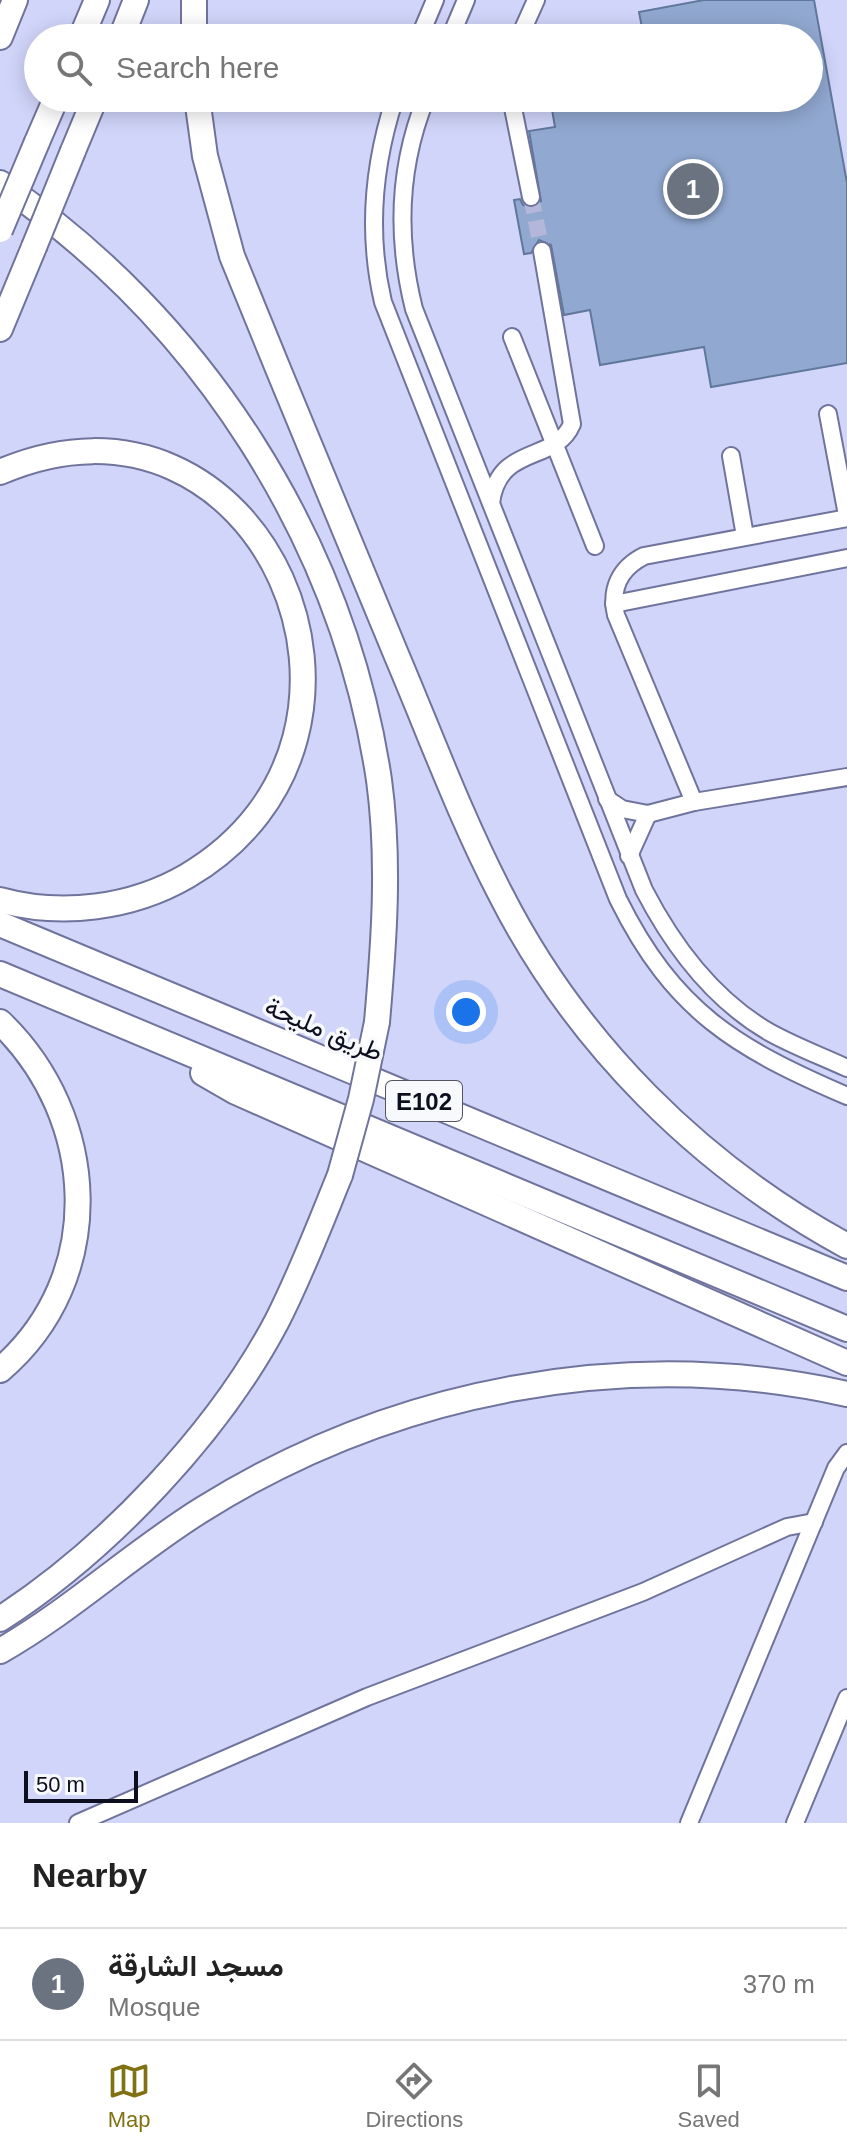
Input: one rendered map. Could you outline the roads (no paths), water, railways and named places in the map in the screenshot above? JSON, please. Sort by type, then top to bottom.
[{"type":"highway","points":[[0,37],[15,0]]},
{"type":"highway","points":[[87,24],[97,0]]},
{"type":"highway","points":[[127,24],[136,0]]},
{"type":"highway","points":[[194,0],[194,24]]},
{"type":"highway","points":[[0,230],[50,112]]},
{"type":"highway","points":[[0,329],[89,112]]},
{"type":"highway","points":[[199,112],[205,156],[232,256],[471,830],[526,941],[588,1029],[660,1109],[741,1179],[847,1246]]},
{"type":"highway","points":[[0,183],[44,213],[114,272],[175,339],[226,404],[256,450],[309,546],[339,622],[359,687],[379,781],[385,902],[377,1022],[361,1099],[340,1175],[276,1323],[215,1413],[163,1476],[106,1535],[65,1571],[0,1619]]},
{"type":"highway","points":[[0,472],[52,455],[114,453],[144,458],[201,483],[248,523],[280,573],[300,633],[304,667],[296,734],[275,787],[250,824],[199,869],[139,899],[105,906],[38,907],[0,900]]},
{"type":"highway","name":"طريق مليحة","points":[[0,924],[847,1278]]},
{"type":"highway","name":"E102","points":[[0,974],[847,1329]]},
{"type":"highway","points":[[111,1021],[236,1092],[847,1363]]},
{"type":"highway","points":[[0,1022],[28,1053],[59,1104],[76,1160],[80,1208],[73,1255],[56,1300],[28,1342],[0,1370]]},
{"type":"highway","points":[[0,1651],[51,1621],[170,1530],[206,1507],[319,1448],[410,1413],[537,1384],[622,1375],[742,1378],[847,1394]]},
{"type":"street","points":[[425,24],[435,0]]},
{"type":"street","points":[[456,24],[466,0]]},
{"type":"street","points":[[525,24],[536,0]]},
{"type":"street","points":[[391,112],[382,142],[374,196],[376,266],[391,326],[618,899],[643,945],[682,996],[729,1037],[762,1058],[847,1096]]},
{"type":"street","points":[[420,112],[404,173],[401,221],[404,265],[421,330],[629,856],[669,934],[715,989],[768,1031],[847,1068]]},
{"type":"street","points":[[514,112],[531,197]]},
{"type":"street","points":[[491,503],[494,487],[507,465],[554,443],[569,431],[573,417],[542,251]]},
{"type":"street","points":[[512,337],[595,546]]},
{"type":"street","points":[[694,802],[614,604],[617,581],[635,560],[847,516],[828,414]]},
{"type":"street","points":[[443,457],[469,450],[507,465]]},
{"type":"street","points":[[731,456],[745,536]]},
{"type":"street","points":[[477,543],[500,531]]},
{"type":"street","points":[[614,604],[847,558]]},
{"type":"street","points":[[607,799],[622,809],[648,814],[694,802],[847,777]]},
{"type":"street","points":[[629,856],[648,814]]},
{"type":"street","points":[[689,1823],[836,1468],[847,1453]]},
{"type":"street","points":[[78,1823],[379,1692],[643,1592],[787,1527],[814,1522]]},
{"type":"street","points":[[795,1823],[847,1698]]},
{"type":"tunnel","points":[[531,197],[542,251]]},
{"type":"place","name":"مسجد الشارقة","points":[[693,189]]}]
